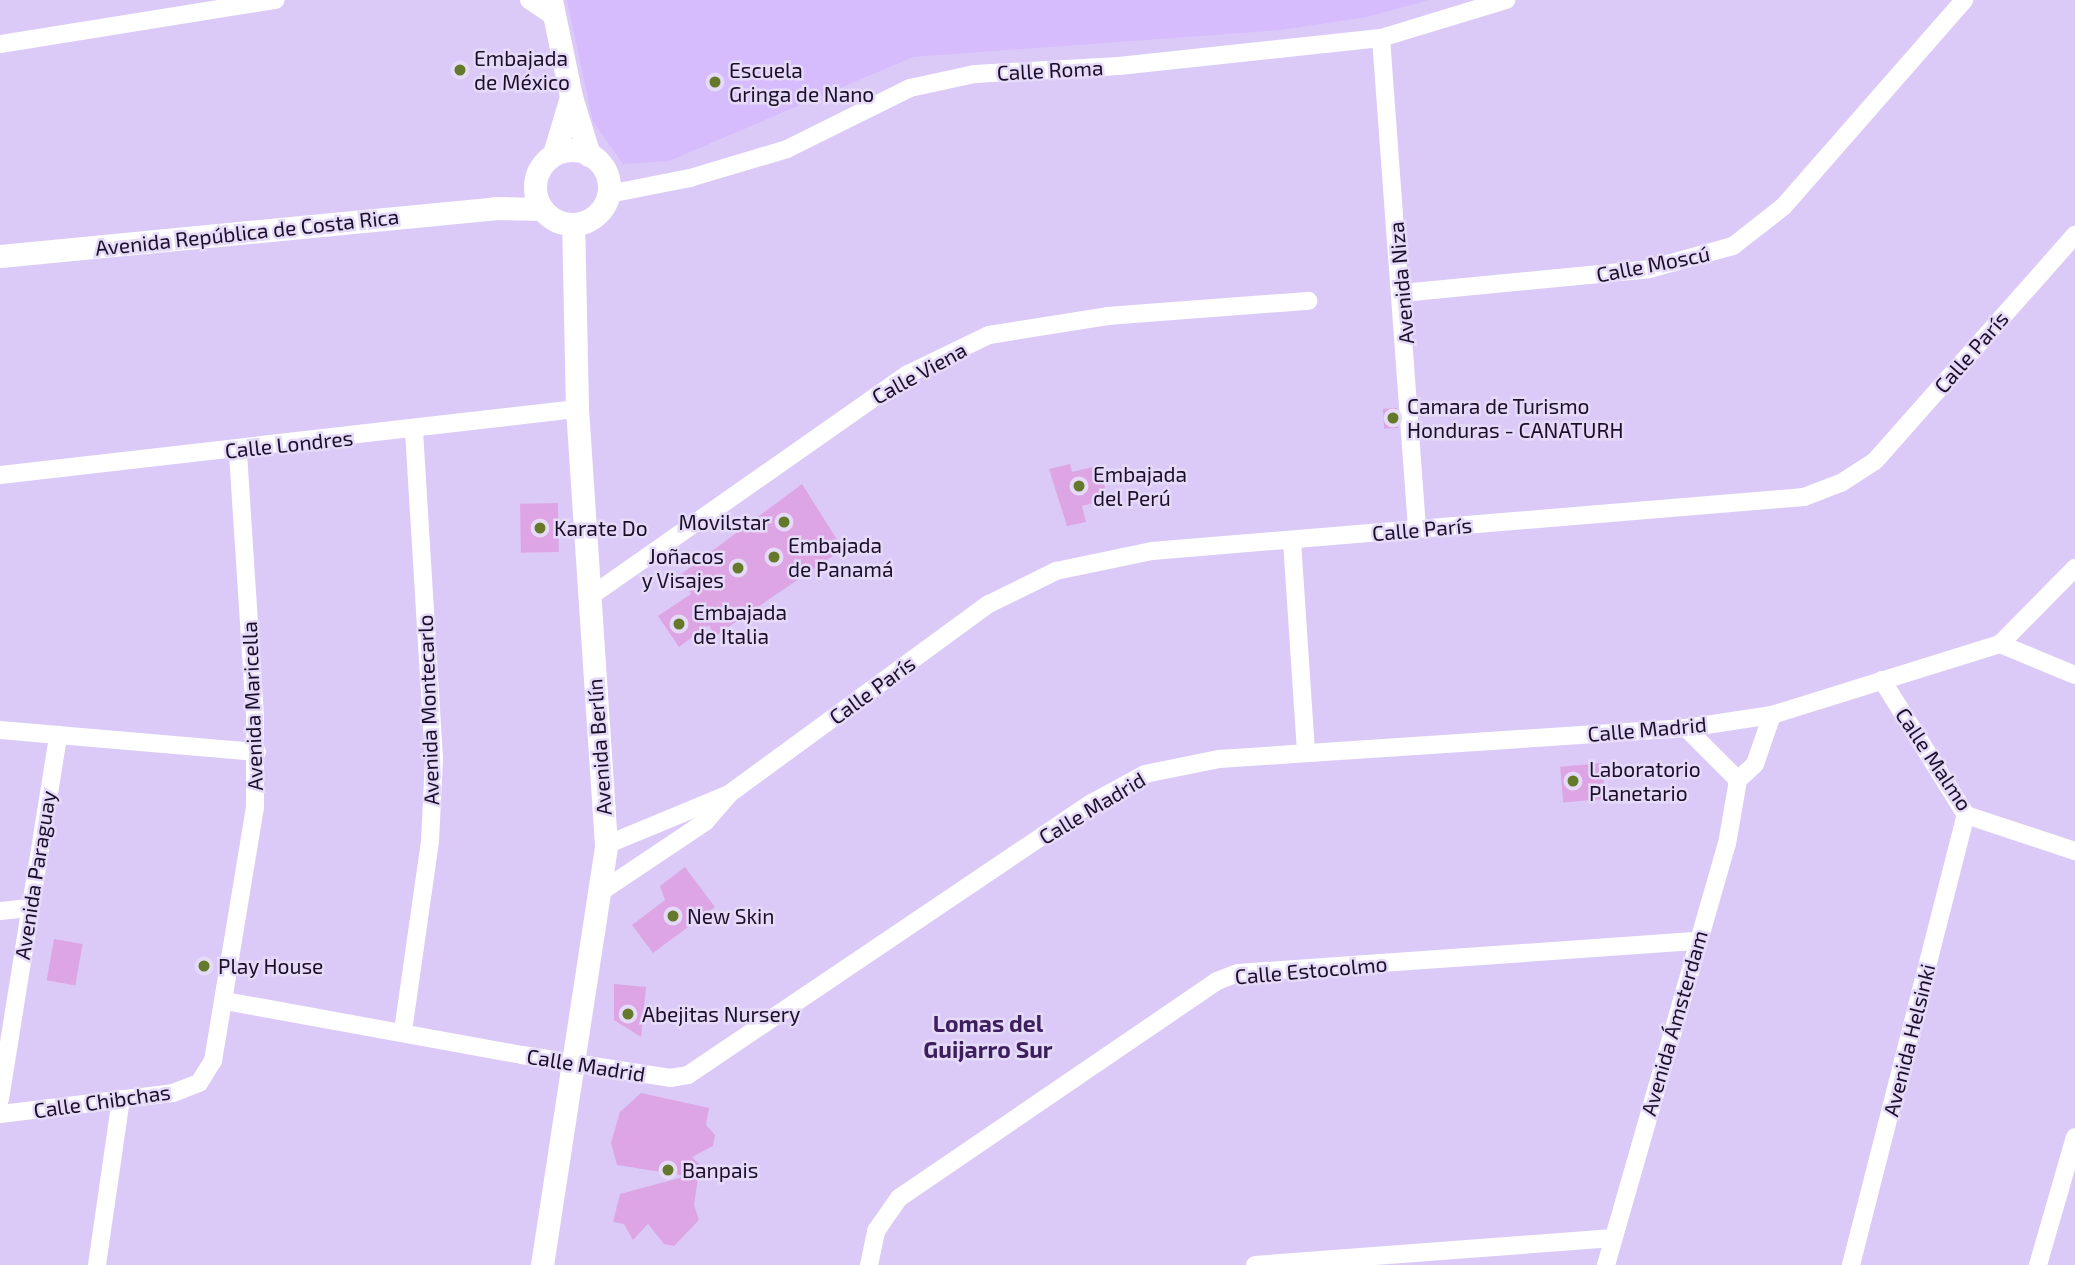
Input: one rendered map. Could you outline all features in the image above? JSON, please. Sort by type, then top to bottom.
[{"type":"street","points":[[0,44],[276,0]]},
{"type":"street","points":[[529,0],[553,9],[570,97],[589,155],[605,171],[609,194],[600,212],[573,225],[542,209],[534,185],[537,173],[554,154],[570,97]]},
{"type":"street","name":"Calle Roma","points":[[609,194],[747,163],[839,126],[910,88],[975,74],[1119,66],[1381,37],[1506,0]]},
{"type":"street","name":"Calle Moscú","points":[[1402,292],[1649,269],[1733,246],[1783,207],[1964,0]]},
{"type":"street","name":"Avenida Niza","points":[[1381,37],[1402,292],[1417,529]]},
{"type":"street","points":[[554,154],[589,155]]},
{"type":"street","name":"Avenida República de Costa Rica","points":[[495,208],[534,185]]},
{"type":"street","name":"Avenida República de Costa Rica","points":[[0,256],[495,208],[542,209]]},
{"type":"street","name":"Avenida Berlín","points":[[542,1265],[606,845],[577,409],[573,225]]},
{"type":"street","name":"Calle París","points":[[599,893],[705,822],[729,794],[989,604],[1056,571],[1152,551],[1804,497],[1841,483],[1875,461],[2075,235]]},
{"type":"street","name":"Calle Viena","points":[[589,598],[908,374],[989,335],[1107,316],[1308,301]]},
{"type":"street","name":"Calle Londres","points":[[0,475],[414,430],[577,409]]},
{"type":"street","name":"Avenida Montecarlo","points":[[403,1031],[430,841],[434,758],[414,430]]},
{"type":"street","name":"Avenida Maricella","points":[[225,1001],[255,807],[257,752],[238,450]]},
{"type":"street","points":[[1292,541],[1306,753]]},
{"type":"street","name":"Calle Madrid","points":[[225,1001],[670,1078],[688,1075],[1092,803],[1145,774],[1219,759],[1686,728],[1772,715],[2000,644],[2075,568]]},
{"type":"street","points":[[2000,644],[2075,675]]},
{"type":"street","name":"Calle Malmo","points":[[1882,680],[1966,815],[2075,851]]},
{"type":"street","name":"Avenida Ámsterdam","points":[[1606,1265],[1727,844],[1738,780],[1755,764],[1772,715]]},
{"type":"street","points":[[1686,728],[1738,780]]},
{"type":"street","points":[[0,730],[257,752]]},
{"type":"street","name":"Avenida Paraguay","points":[[0,1098],[58,735]]},
{"type":"street","name":"Calle París","points":[[606,845],[729,794]]},
{"type":"street","name":"Avenida Helsinki","points":[[1851,1265],[1966,815]]},
{"type":"street","points":[[0,911],[29,908]]},
{"type":"street","name":"Calle Estocolmo","points":[[869,1265],[876,1231],[899,1198],[1217,981],[1238,973],[1698,941]]},
{"type":"street","name":"Calle Chibchas","points":[[0,1114],[121,1100],[199,1083],[213,1061],[225,1001]]},
{"type":"street","points":[[97,1265],[121,1100]]},
{"type":"street","points":[[2038,1265],[2075,1137]]},
{"type":"street","points":[[1255,1265],[1613,1238]]},
{"type":"shaded area","name":"Escuela Gringa de Nano","points":[[567,0],[1429,0],[1367,17],[1281,30],[913,57],[669,161],[623,164],[593,122]]},
{"type":"building","name":"Camara de Turismo Honduras - CANATURH","points":[[1397,408],[1398,428],[1384,429],[1383,409]]},
{"type":"building","name":"Embajada del Perú","points":[[1070,464],[1072,472],[1101,465],[1107,499],[1082,506],[1086,522],[1067,526],[1049,469]]},
{"type":"building","points":[[802,484],[843,549],[715,636],[709,625],[679,647],[658,616],[691,594],[680,575]]},
{"type":"building","name":"Karate Do","points":[[558,503],[559,552],[521,553],[520,504]]},
{"type":"building","name":"Laboratorio Planetario","points":[[1602,763],[1605,799],[1563,803],[1560,767]]},
{"type":"building","name":"New Skin","points":[[685,867],[715,907],[653,953],[632,925],[665,900],[660,886]]},
{"type":"building","points":[[54,939],[83,944],[75,985],[47,980]]},
{"type":"building","name":"Abejitas Nursery","points":[[614,984],[646,987],[641,1037],[614,1020]]},
{"type":"building","name":"Banpais","points":[[641,1093],[709,1108],[706,1125],[715,1135],[713,1146],[692,1157],[717,1181],[698,1178],[694,1205],[699,1220],[674,1246],[664,1244],[648,1224],[633,1240],[624,1224],[613,1222],[620,1194],[687,1176],[617,1165],[611,1143],[620,1112]]},
{"type":"place","name":"Embajada de México","points":[[460,70]]},
{"type":"place","name":"Escuela Gringa de Nano","points":[[715,82]]},
{"type":"place","name":"Camara de Turismo Honduras - CANATURH","points":[[1393,418]]},
{"type":"place","name":"Embajada del Perú","points":[[1079,486]]},
{"type":"place","name":"Movilstar","points":[[784,522]]},
{"type":"place","name":"Karate Do","points":[[540,528]]},
{"type":"place","name":"Embajada de Panamá","points":[[774,557]]},
{"type":"place","name":"Joñacos y Visajes","points":[[738,568]]},
{"type":"place","name":"Embajada de Italia","points":[[679,624]]},
{"type":"place","name":"Laboratorio Planetario","points":[[1573,781]]},
{"type":"place","name":"New Skin","points":[[673,916]]},
{"type":"place","name":"Play House","points":[[204,966]]},
{"type":"place","name":"Abejitas Nursery","points":[[628,1014]]},
{"type":"place","name":"Banpais","points":[[668,1170]]},
{"type":"district","name":"Lomas del Guijarro Sur","points":[[988,1036]]}]
